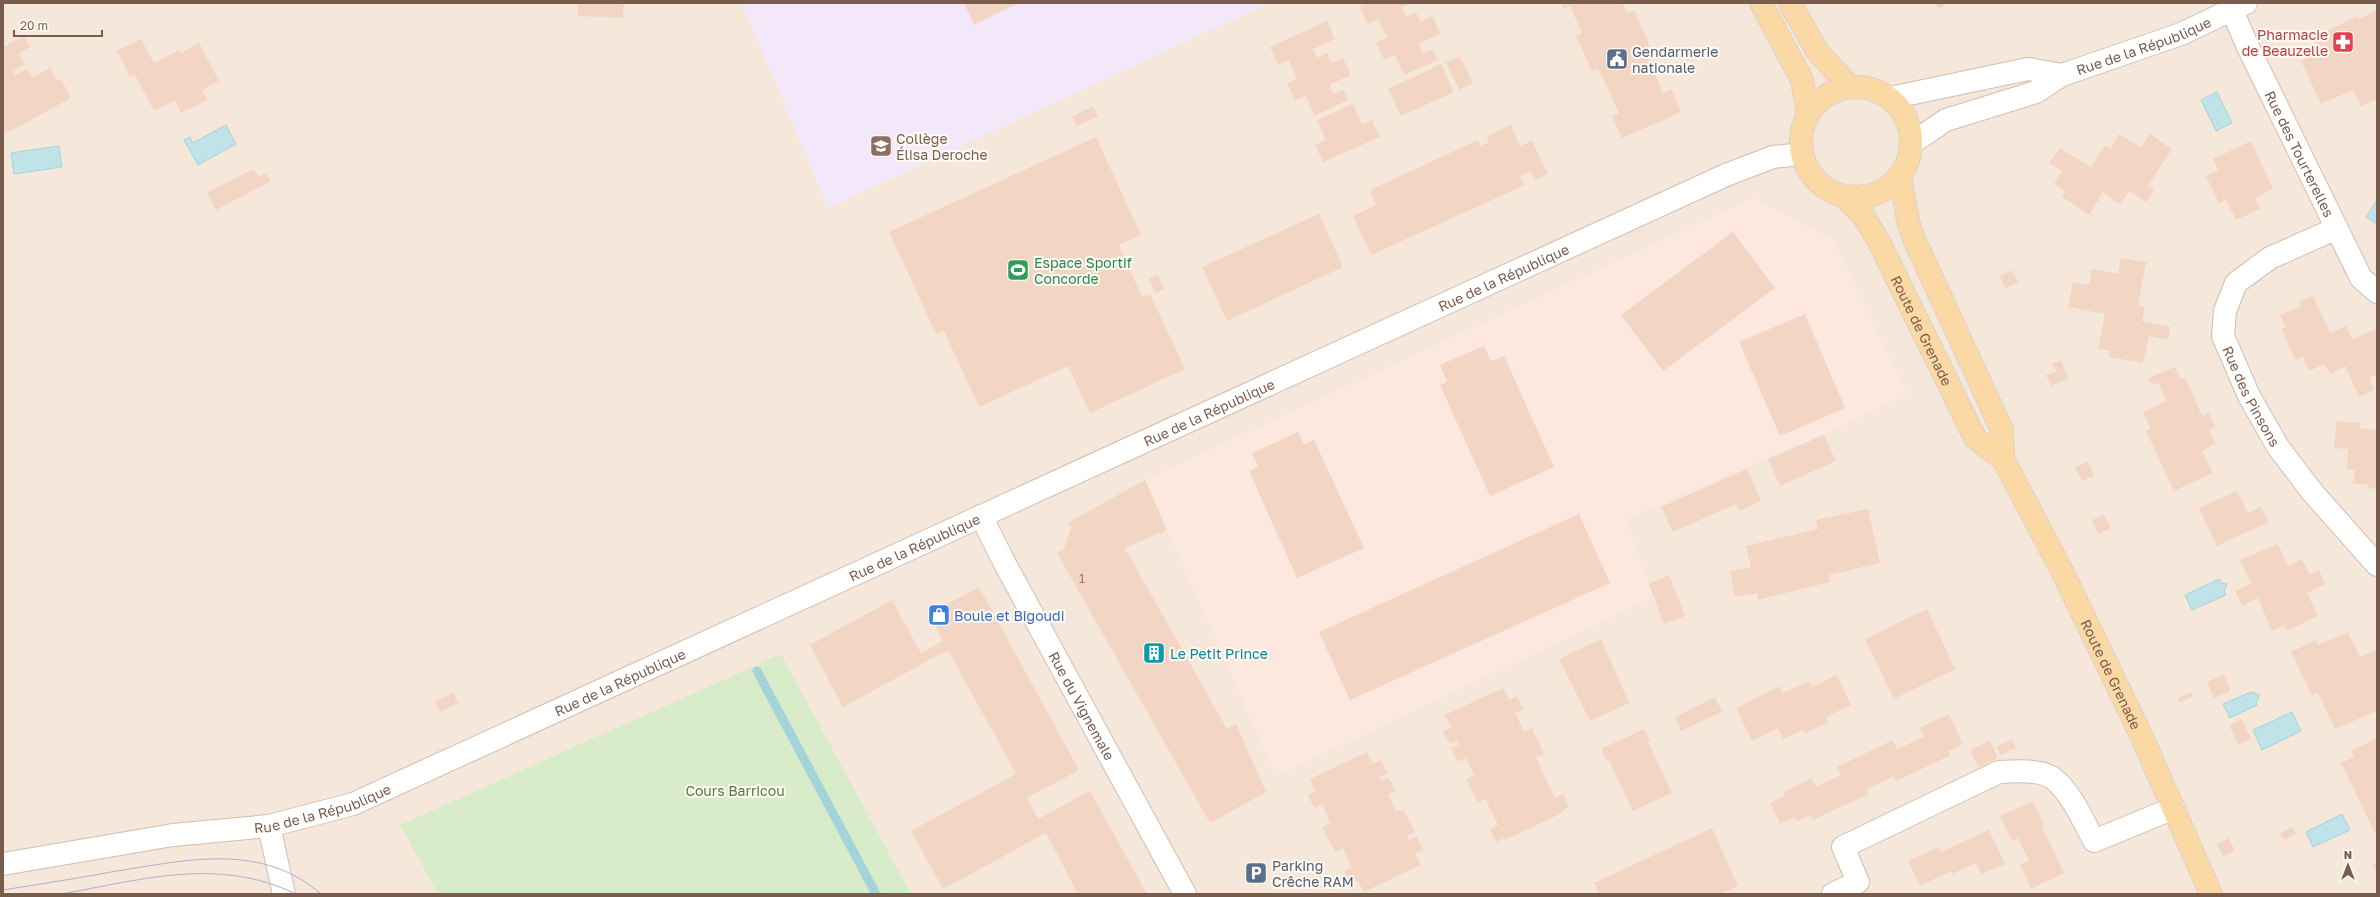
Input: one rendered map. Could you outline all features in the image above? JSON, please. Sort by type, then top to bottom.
[{"type":"main road","points":[[1760,3],[1802,80],[1808,115]]},
{"type":"main road","points":[[1790,3],[1817,51],[1850,87]]},
{"type":"main road","points":[[1850,87],[1864,87],[1877,91],[1890,98],[1902,110],[1910,126],[1912,143],[1909,161],[1900,177],[1889,187],[1876,195],[1860,198],[1845,197],[1833,193],[1814,178],[1806,167],[1802,154],[1801,140],[1808,115],[1821,100],[1834,91],[1850,87]]},
{"type":"main road","name":"Route de Grenade","points":[[1900,177],[1914,238],[2002,430],[2003,459]]},
{"type":"main road","name":"Route de Grenade","points":[[1845,197],[1864,217],[1882,247],[1975,438],[2003,459],[2062,571],[2174,808],[2211,894]]},
{"type":"street","name":"Rue de la République","points":[[1912,143],[1946,120],[2036,92],[2062,75],[2181,34],[2239,6]]},
{"type":"street","name":"Rue des Tourterelles","points":[[2239,6],[2246,45],[2360,278],[2377,292]]},
{"type":"street","name":"Rue de la République","points":[[1890,98],[2028,69],[2062,75]]},
{"type":"street","name":"Rue de la République","points":[[3,864],[173,835],[269,826],[353,804],[1726,175],[1773,157],[1802,154]]},
{"type":"street","name":"Rue des Pinsons","points":[[2335,229],[2270,258],[2236,283],[2225,311],[2223,336],[2249,396],[2278,447],[2313,493],[2377,565]]},
{"type":"street","name":"Rue du Vignemale","points":[[981,516],[1004,562],[1185,894]]},
{"type":"street","points":[[1833,894],[1858,882],[1843,847],[1999,772],[2023,770],[2053,778],[2072,801],[2094,841],[2174,808]]},
{"type":"street","points":[[269,826],[284,894]]},
{"type":"shaded area","points":[[3,3],[2377,3],[2377,894],[3,894]]},
{"type":"shaded area","name":"Collège Élisa Deroche","points":[[742,3],[1269,3],[828,208]]},
{"type":"shaded area","points":[[1753,198],[1832,239],[1908,394],[1841,426],[1625,519],[1654,597],[1276,776],[1145,480]]},
{"type":"green space","name":"Cours Barricou","points":[[781,654],[911,894],[438,894],[400,825]]},
{"type":"water","points":[[2217,92],[2232,123],[2216,131],[2201,100]]},
{"type":"water","points":[[226,125],[236,144],[198,165],[184,140],[190,137],[193,143]]},
{"type":"water","points":[[59,146],[62,167],[14,174],[11,153]]},
{"type":"water","points":[[2377,200],[2377,224],[2366,217]]},
{"type":"water","points":[[2219,579],[2221,583],[2227,584],[2224,591],[2226,595],[2192,610],[2185,595]]},
{"type":"water","points":[[2251,692],[2259,695],[2259,699],[2256,702],[2257,705],[2230,718],[2223,704]]},
{"type":"water","points":[[2292,712],[2301,731],[2262,750],[2253,730]]},
{"type":"water","points":[[2342,814],[2350,830],[2313,847],[2306,832]]},
{"type":"building","points":[[578,3],[624,3],[623,18],[578,16]]},
{"type":"building","points":[[964,3],[1018,3],[974,25]]},
{"type":"building","points":[[1367,3],[1412,3],[1402,7],[1406,17],[1416,12],[1420,22],[1433,16],[1440,34],[1418,44],[1423,53],[1433,49],[1438,60],[1404,75],[1395,55],[1384,60],[1376,42],[1387,38],[1378,19],[1367,24],[1360,6]]},
{"type":"building","name":"Gendarmerie nationale","points":[[1561,3],[1622,3],[1627,13],[1634,10],[1650,46],[1644,49],[1663,93],[1671,89],[1681,112],[1622,138],[1612,116],[1619,113],[1598,68],[1592,71],[1576,36],[1582,33],[1570,6],[1564,9]]},
{"type":"building","points":[[1933,3],[1946,3],[1941,9]]},
{"type":"building","points":[[2377,10],[2377,99],[2361,106],[2353,90],[2321,104],[2301,61],[2320,51],[2313,37],[2358,16],[2359,19]]},
{"type":"building","points":[[1327,21],[1335,39],[1313,49],[1317,58],[1327,53],[1331,63],[1343,58],[1351,75],[1329,85],[1333,94],[1343,90],[1348,100],[1314,116],[1306,96],[1295,101],[1287,83],[1297,79],[1289,60],[1278,65],[1270,47]]},
{"type":"building","points":[[24,36],[30,47],[19,53],[25,64],[13,71],[15,75],[28,69],[32,78],[50,68],[58,81],[61,79],[71,98],[3,135],[3,47]]},
{"type":"building","points":[[141,39],[154,63],[179,50],[181,53],[199,43],[219,81],[202,90],[207,100],[181,113],[175,100],[154,111],[135,75],[130,77],[117,51]]},
{"type":"building","points":[[1460,56],[1473,83],[1459,90],[1446,62]]},
{"type":"building","points":[[1441,64],[1454,92],[1401,116],[1388,89]]},
{"type":"building","points":[[1353,104],[1362,124],[1372,120],[1380,137],[1323,162],[1315,145],[1326,140],[1317,120]]},
{"type":"building","points":[[1093,106],[1098,116],[1077,126],[1072,117]]},
{"type":"building","points":[[1511,125],[1520,146],[1532,141],[1548,174],[1535,180],[1530,171],[1520,176],[1525,185],[1371,255],[1353,216],[1376,205],[1370,190],[1478,140],[1481,146],[1489,142],[1487,136]]},
{"type":"building","points":[[2119,134],[2141,148],[2150,134],[2172,149],[2148,186],[2154,189],[2147,202],[2129,191],[2120,204],[2103,192],[2089,215],[2062,197],[2065,191],[2054,184],[2062,171],[2049,163],[2060,148],[2091,167],[2105,145],[2110,149]]},
{"type":"building","name":"Espace Sportif Concorde","points":[[1096,137],[1141,235],[1119,245],[1142,297],[1150,294],[1185,369],[1090,413],[1068,366],[979,407],[944,331],[936,334],[889,232]]},
{"type":"building","points":[[2251,141],[2273,189],[2255,198],[2260,209],[2236,220],[2226,200],[2219,203],[2206,176],[2218,170],[2213,159]]},
{"type":"building","points":[[254,169],[258,177],[266,173],[271,181],[216,210],[207,193]]},
{"type":"building","points":[[1319,214],[1343,267],[1227,321],[1202,267]]},
{"type":"building","points":[[1733,232],[1775,288],[1663,371],[1621,315]]},
{"type":"building","points":[[2121,258],[2146,262],[2138,306],[2145,307],[2142,321],[2170,327],[2168,340],[2149,336],[2143,363],[2109,357],[2111,351],[2098,349],[2105,314],[2068,307],[2073,282],[2089,285],[2092,269],[2118,274]]},
{"type":"building","points":[[2012,270],[2018,282],[2005,289],[2000,276]]},
{"type":"building","points":[[1158,275],[1164,289],[1155,293],[1149,279]]},
{"type":"building","points":[[2313,296],[2330,333],[2346,326],[2352,339],[2375,329],[2377,334],[2377,374],[2369,378],[2375,390],[2359,397],[2345,366],[2330,374],[2324,364],[2309,371],[2303,357],[2295,360],[2282,329],[2286,327],[2280,315],[2301,306],[2299,301]]},
{"type":"building","points":[[1805,314],[1845,408],[1780,436],[1739,342]]},
{"type":"building","points":[[1484,346],[1491,361],[1504,356],[1554,467],[1490,496],[1440,385],[1447,382],[1440,365]]},
{"type":"building","points":[[2061,360],[2068,378],[2051,386],[2046,375],[2056,371],[2053,364]]},
{"type":"building","points":[[2175,367],[2180,379],[2185,377],[2202,416],[2209,413],[2215,427],[2209,430],[2216,444],[2202,451],[2213,473],[2174,491],[2146,431],[2151,429],[2143,412],[2166,401],[2158,382],[2152,385],[2148,378]]},
{"type":"building","points":[[2337,421],[2361,423],[2360,428],[2377,430],[2377,489],[2368,488],[2368,485],[2353,483],[2355,470],[2347,469],[2348,449],[2334,448]]},
{"type":"building","points":[[1298,432],[1304,445],[1314,440],[1364,548],[1297,578],[1249,471],[1258,467],[1252,453]]},
{"type":"building","points":[[1824,435],[1836,461],[1780,486],[1768,459]]},
{"type":"building","points":[[2088,461],[2094,476],[2082,481],[2075,467]]},
{"type":"building","points":[[1747,469],[1761,501],[1739,511],[1736,504],[1673,532],[1661,507]]},
{"type":"building","name":"Le Petit Prince","points":[[1145,480],[1167,530],[1125,548],[1227,729],[1236,724],[1266,792],[1210,823],[1057,553],[1064,549],[1071,528],[1068,523]]},
{"type":"building","points":[[2237,491],[2248,513],[2261,506],[2268,522],[2217,546],[2199,508]]},
{"type":"building","points":[[1868,509],[1880,563],[1829,575],[1830,582],[1758,600],[1757,593],[1735,597],[1730,571],[1751,567],[1746,546],[1818,529],[1816,520]]},
{"type":"building","points":[[1579,514],[1610,583],[1350,700],[1319,632]]},
{"type":"building","points":[[2104,515],[2111,528],[2098,534],[2092,520]]},
{"type":"building","points":[[2278,544],[2288,566],[2302,559],[2310,575],[2319,570],[2325,584],[2307,593],[2318,616],[2287,631],[2284,625],[2272,631],[2258,598],[2242,606],[2235,591],[2255,582],[2251,583],[2240,560]]},
{"type":"building","points":[[1669,575],[1685,616],[1664,624],[1649,584]]},
{"type":"building","points":[[979,587],[1079,770],[1027,798],[1038,819],[1090,791],[1147,894],[1078,894],[1046,833],[943,889],[911,831],[1016,774],[948,650],[843,707],[810,645],[892,600],[921,653],[943,641],[929,614]]},
{"type":"building","points":[[1927,609],[1955,669],[1894,699],[1865,639]]},
{"type":"building","points":[[2348,632],[2360,657],[2377,649],[2377,711],[2335,729],[2318,693],[2312,695],[2291,652],[2316,640],[2318,645]]},
{"type":"building","points":[[1601,639],[1629,703],[1590,721],[1559,659]]},
{"type":"building","points":[[2224,674],[2231,691],[2214,698],[2207,682]]},
{"type":"building","points":[[1837,675],[1851,705],[1826,717],[1828,722],[1805,733],[1803,730],[1783,739],[1778,728],[1752,741],[1736,708],[1780,686],[1783,693],[1809,681],[1812,687]]},
{"type":"building","points":[[1503,688],[1509,700],[1517,696],[1523,709],[1515,713],[1524,731],[1532,728],[1544,754],[1536,757],[1555,798],[1563,794],[1569,807],[1561,811],[1562,813],[1505,840],[1504,838],[1496,842],[1490,829],[1498,825],[1485,799],[1478,803],[1466,779],[1474,775],[1466,758],[1458,762],[1451,748],[1459,745],[1457,741],[1450,744],[1443,731],[1451,728],[1445,715]]},
{"type":"building","points":[[2191,692],[2193,696],[2180,703],[2178,698]]},
{"type":"building","points":[[453,693],[458,703],[440,712],[435,701]]},
{"type":"building","points":[[1715,697],[1722,712],[1681,731],[1675,717]]},
{"type":"building","points":[[1949,714],[1963,744],[1948,751],[1951,755],[1896,781],[1894,776],[1866,790],[1868,794],[1813,820],[1811,815],[1797,821],[1795,817],[1780,824],[1770,803],[1785,796],[1783,792],[1812,778],[1816,787],[1841,775],[1837,767],[1893,740],[1897,749],[1924,737],[1920,728]]},
{"type":"building","points":[[2242,719],[2251,739],[2238,745],[2229,725]]},
{"type":"building","points":[[1644,729],[1650,741],[1648,742],[1672,793],[1633,811],[1609,760],[1607,761],[1601,749]]},
{"type":"building","points":[[2377,738],[2377,832],[2375,833],[2341,763],[2354,757],[2351,751]]},
{"type":"building","points":[[2012,739],[2016,748],[2000,755],[1997,747]]},
{"type":"building","points":[[1990,741],[1998,758],[1978,767],[1970,750]]},
{"type":"building","points":[[1367,752],[1373,764],[1381,760],[1387,773],[1379,777],[1381,781],[1389,778],[1395,791],[1388,794],[1396,812],[1403,809],[1415,832],[1407,836],[1409,840],[1417,836],[1423,850],[1415,853],[1421,865],[1364,892],[1358,881],[1350,884],[1344,871],[1352,868],[1343,849],[1335,852],[1322,827],[1330,823],[1322,804],[1314,808],[1308,795],[1315,791],[1310,779]]},
{"type":"building","points":[[2033,801],[2044,825],[2042,826],[2064,873],[2031,889],[2020,865],[2029,861],[2018,838],[2012,841],[2000,816]]},
{"type":"building","points":[[2293,827],[2296,834],[2284,840],[2280,833]]},
{"type":"building","points":[[1712,828],[1738,886],[1721,894],[1599,894],[1594,883]]},
{"type":"building","points":[[1989,830],[2005,864],[1981,874],[1976,863],[1952,874],[1951,871],[1920,886],[1908,861],[1939,847],[1941,852]]},
{"type":"building","points":[[2229,838],[2235,851],[2223,856],[2217,844]]},
{"type":"building","points":[[2377,862],[2377,874],[2373,864]]},
{"type":"waterway","points":[[757,671],[876,894]]},
{"type":"tram line","points":[[3,890],[170,863],[223,859],[249,861],[274,867],[298,878],[321,894]]},
{"type":"tram line","points":[[61,894],[179,874],[237,876],[267,883],[296,894]]},
{"type":"place","name":"Pharmacie de Beauzelle","points":[[2343,42]]},
{"type":"place","name":"Gendarmerie nationale","points":[[1617,59]]},
{"type":"place","name":"Collège Élisa Deroche","points":[[881,146]]},
{"type":"place","name":"Espace Sportif Concorde","points":[[1018,270]]},
{"type":"place","name":"Boule et Bigoudi","points":[[939,615]]},
{"type":"place","name":"Le Petit Prince","points":[[1154,653]]},
{"type":"place","name":"Parking Crêche RAM","points":[[1256,873]]}]
